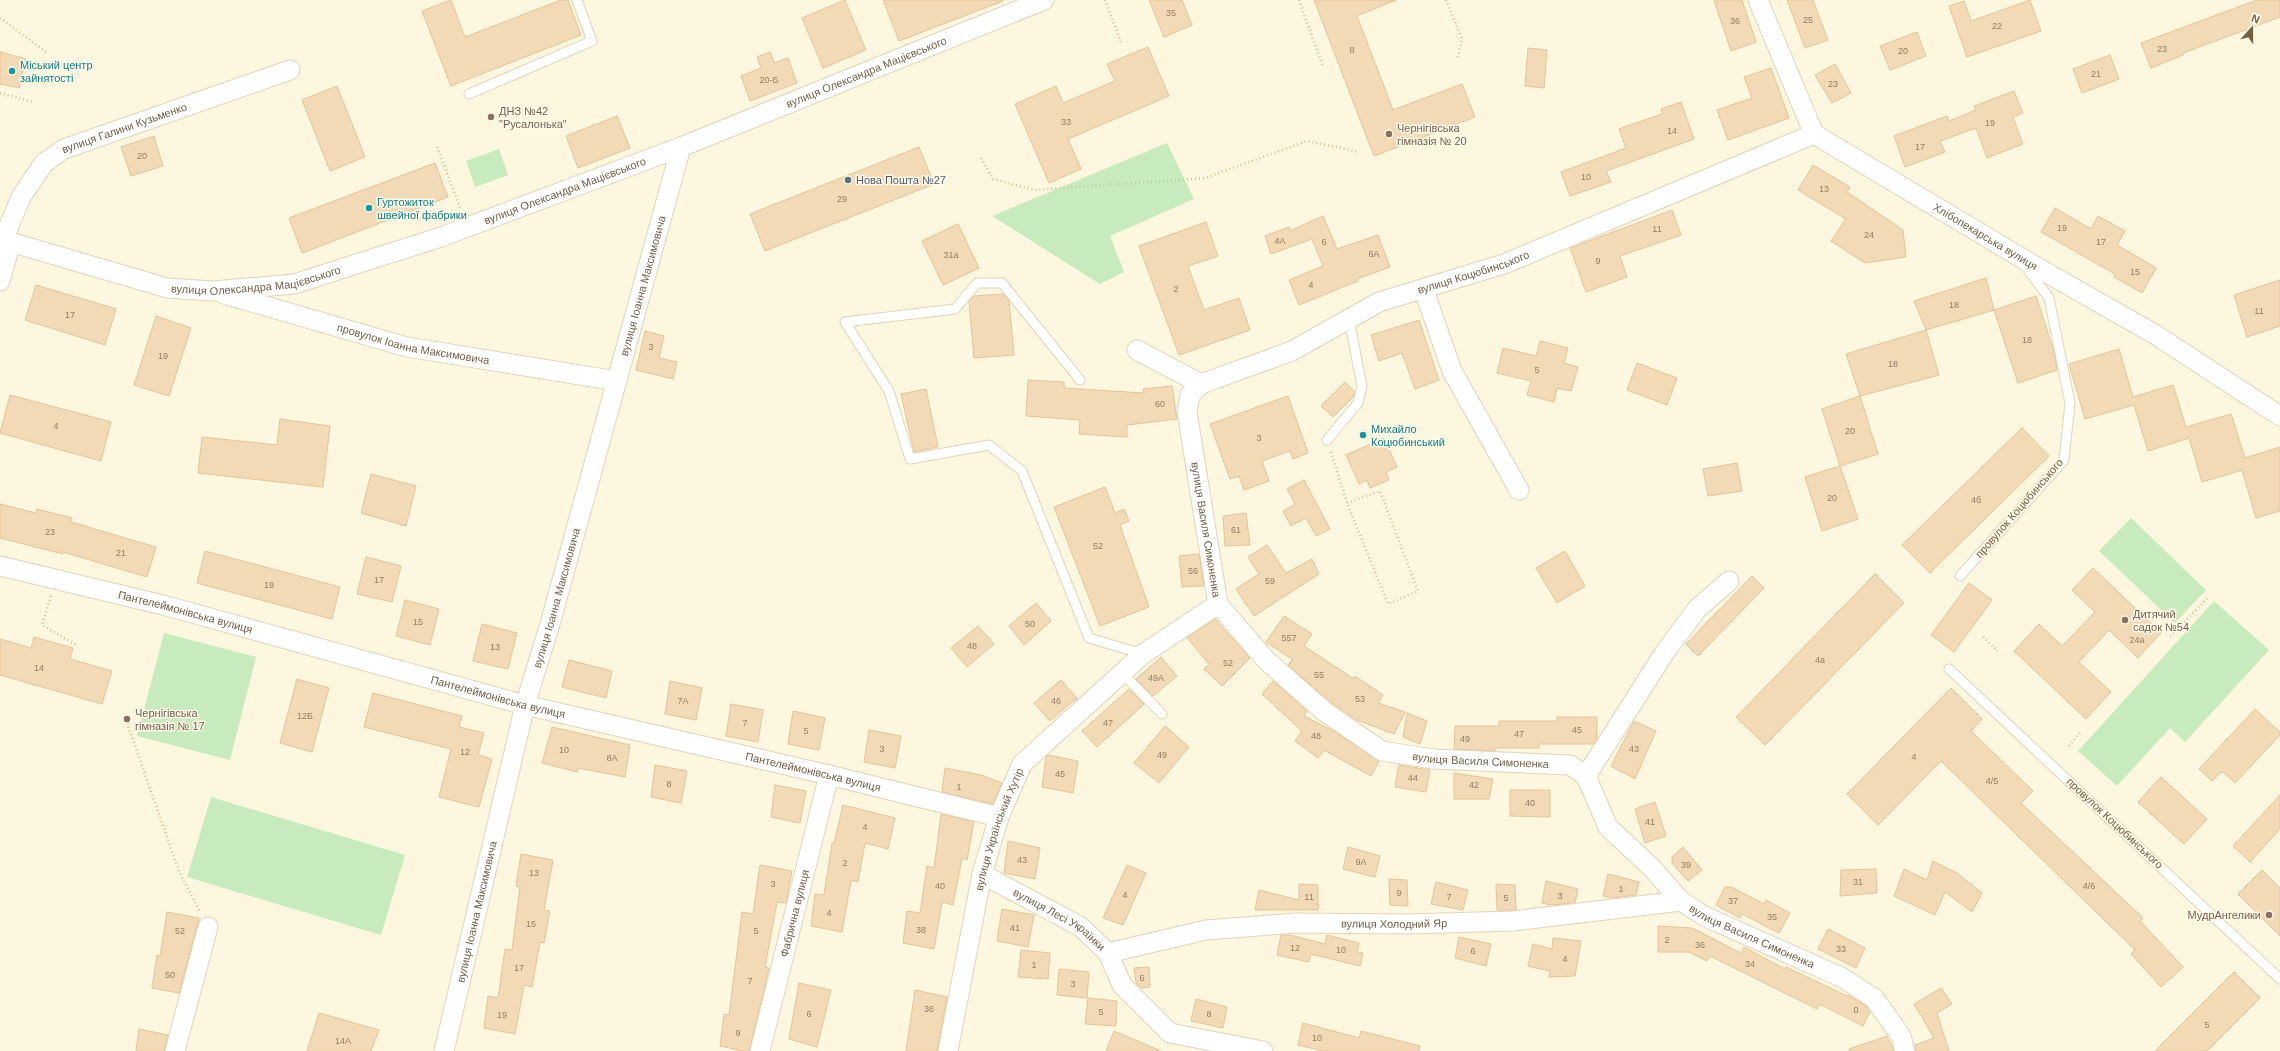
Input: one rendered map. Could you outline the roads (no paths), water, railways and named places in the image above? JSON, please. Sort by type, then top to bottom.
[{"type":"street","name":"вулиця Олександра Мацієвського","points":[[5,240],[167,288],[213,291],[294,284],[468,227],[681,147],[1044,0]]},
{"type":"street","points":[[1758,0],[1814,134]]},
{"type":"street","name":"вулиця Галини Кузьменко","points":[[0,281],[5,240],[21,197],[44,164],[64,149],[290,70]]},
{"type":"street","name":"Хлібопекарська вулиця","points":[[1814,134],[2156,335],[2280,416]]},
{"type":"street","name":"вулиця Коцюбинського","points":[[1201,384],[1292,351],[1379,302],[1424,290],[1504,264],[1814,134]]},
{"type":"street","name":"вулиця Іоанна Максимовича","points":[[444,1051],[525,706],[617,381],[681,147]]},
{"type":"street","points":[[1424,290],[1452,371],[1519,490]]},
{"type":"street","name":"провулок Іоанна Максимовича","points":[[213,291],[407,347],[617,381]]},
{"type":"street","points":[[1137,350],[1201,384]]},
{"type":"street","name":"вулиця Василя Симоненка","points":[[1201,384],[1190,395],[1187,412],[1218,604],[1266,660],[1325,712],[1382,751],[1433,759],[1570,765],[1586,776],[1608,827],[1653,869],[1681,901],[1706,917],[1841,977],[1874,998],[1901,1036],[1906,1051]]},
{"type":"street","name":"Пантелеймонівська вулиця","points":[[0,566],[162,605],[525,706],[830,775],[999,816]]},
{"type":"street","points":[[1586,776],[1665,652],[1697,609],[1729,581]]},
{"type":"street","name":"вулиця Український Хутір","points":[[948,1051],[982,874],[999,816],[1022,764],[1143,654],[1218,604]]},
{"type":"street","name":"Фабрична вулиця","points":[[760,1051],[830,775]]},
{"type":"street","name":"вулиця Лесі Українки","points":[[982,874],[1081,927],[1108,953],[1122,985],[1170,1033],[1263,1051]]},
{"type":"street","name":"вулиця Холодний Яр","points":[[1108,953],[1206,930],[1296,923],[1408,924],[1514,921],[1681,901]]},
{"type":"street","points":[[176,1051],[208,927]]},
{"type":"lane","points":[[469,94],[592,41],[577,0]]},
{"type":"lane","name":"провулок Коцюбинського","points":[[1960,576],[2064,460],[2070,403],[2049,298],[2018,255]]},
{"type":"lane","points":[[1080,380],[1002,283],[977,283],[955,309],[845,322],[889,391],[910,459],[989,445],[1022,471],[1089,638],[1143,654]]},
{"type":"lane","points":[[1327,440],[1358,403],[1362,386],[1349,319]]},
{"type":"lane","name":"провулок Коцюбинського","points":[[1949,669],[2280,979]]},
{"type":"lane","points":[[1122,673],[1162,714]]},
{"type":"place","name":"Міський центр зайнятості","points":[[12,71]]},
{"type":"place","name":"ДНЗ №42 \"Русалонька\"","points":[[491,117]]},
{"type":"place","name":"Чернігівська гімназія № 20","points":[[1389,134]]},
{"type":"place","name":"Нова Пошта №27","points":[[848,180]]},
{"type":"place","name":"Гуртожиток швейної фабрики","points":[[369,208]]},
{"type":"place","name":"Михайло Коцюбинський","points":[[1363,435]]},
{"type":"place","name":"Дитячий садок №54","points":[[2125,620]]},
{"type":"place","name":"Чернігівська гімназія № 17","points":[[127,719]]},
{"type":"place","name":"МудрАнгелики","points":[[2269,915]]}]
